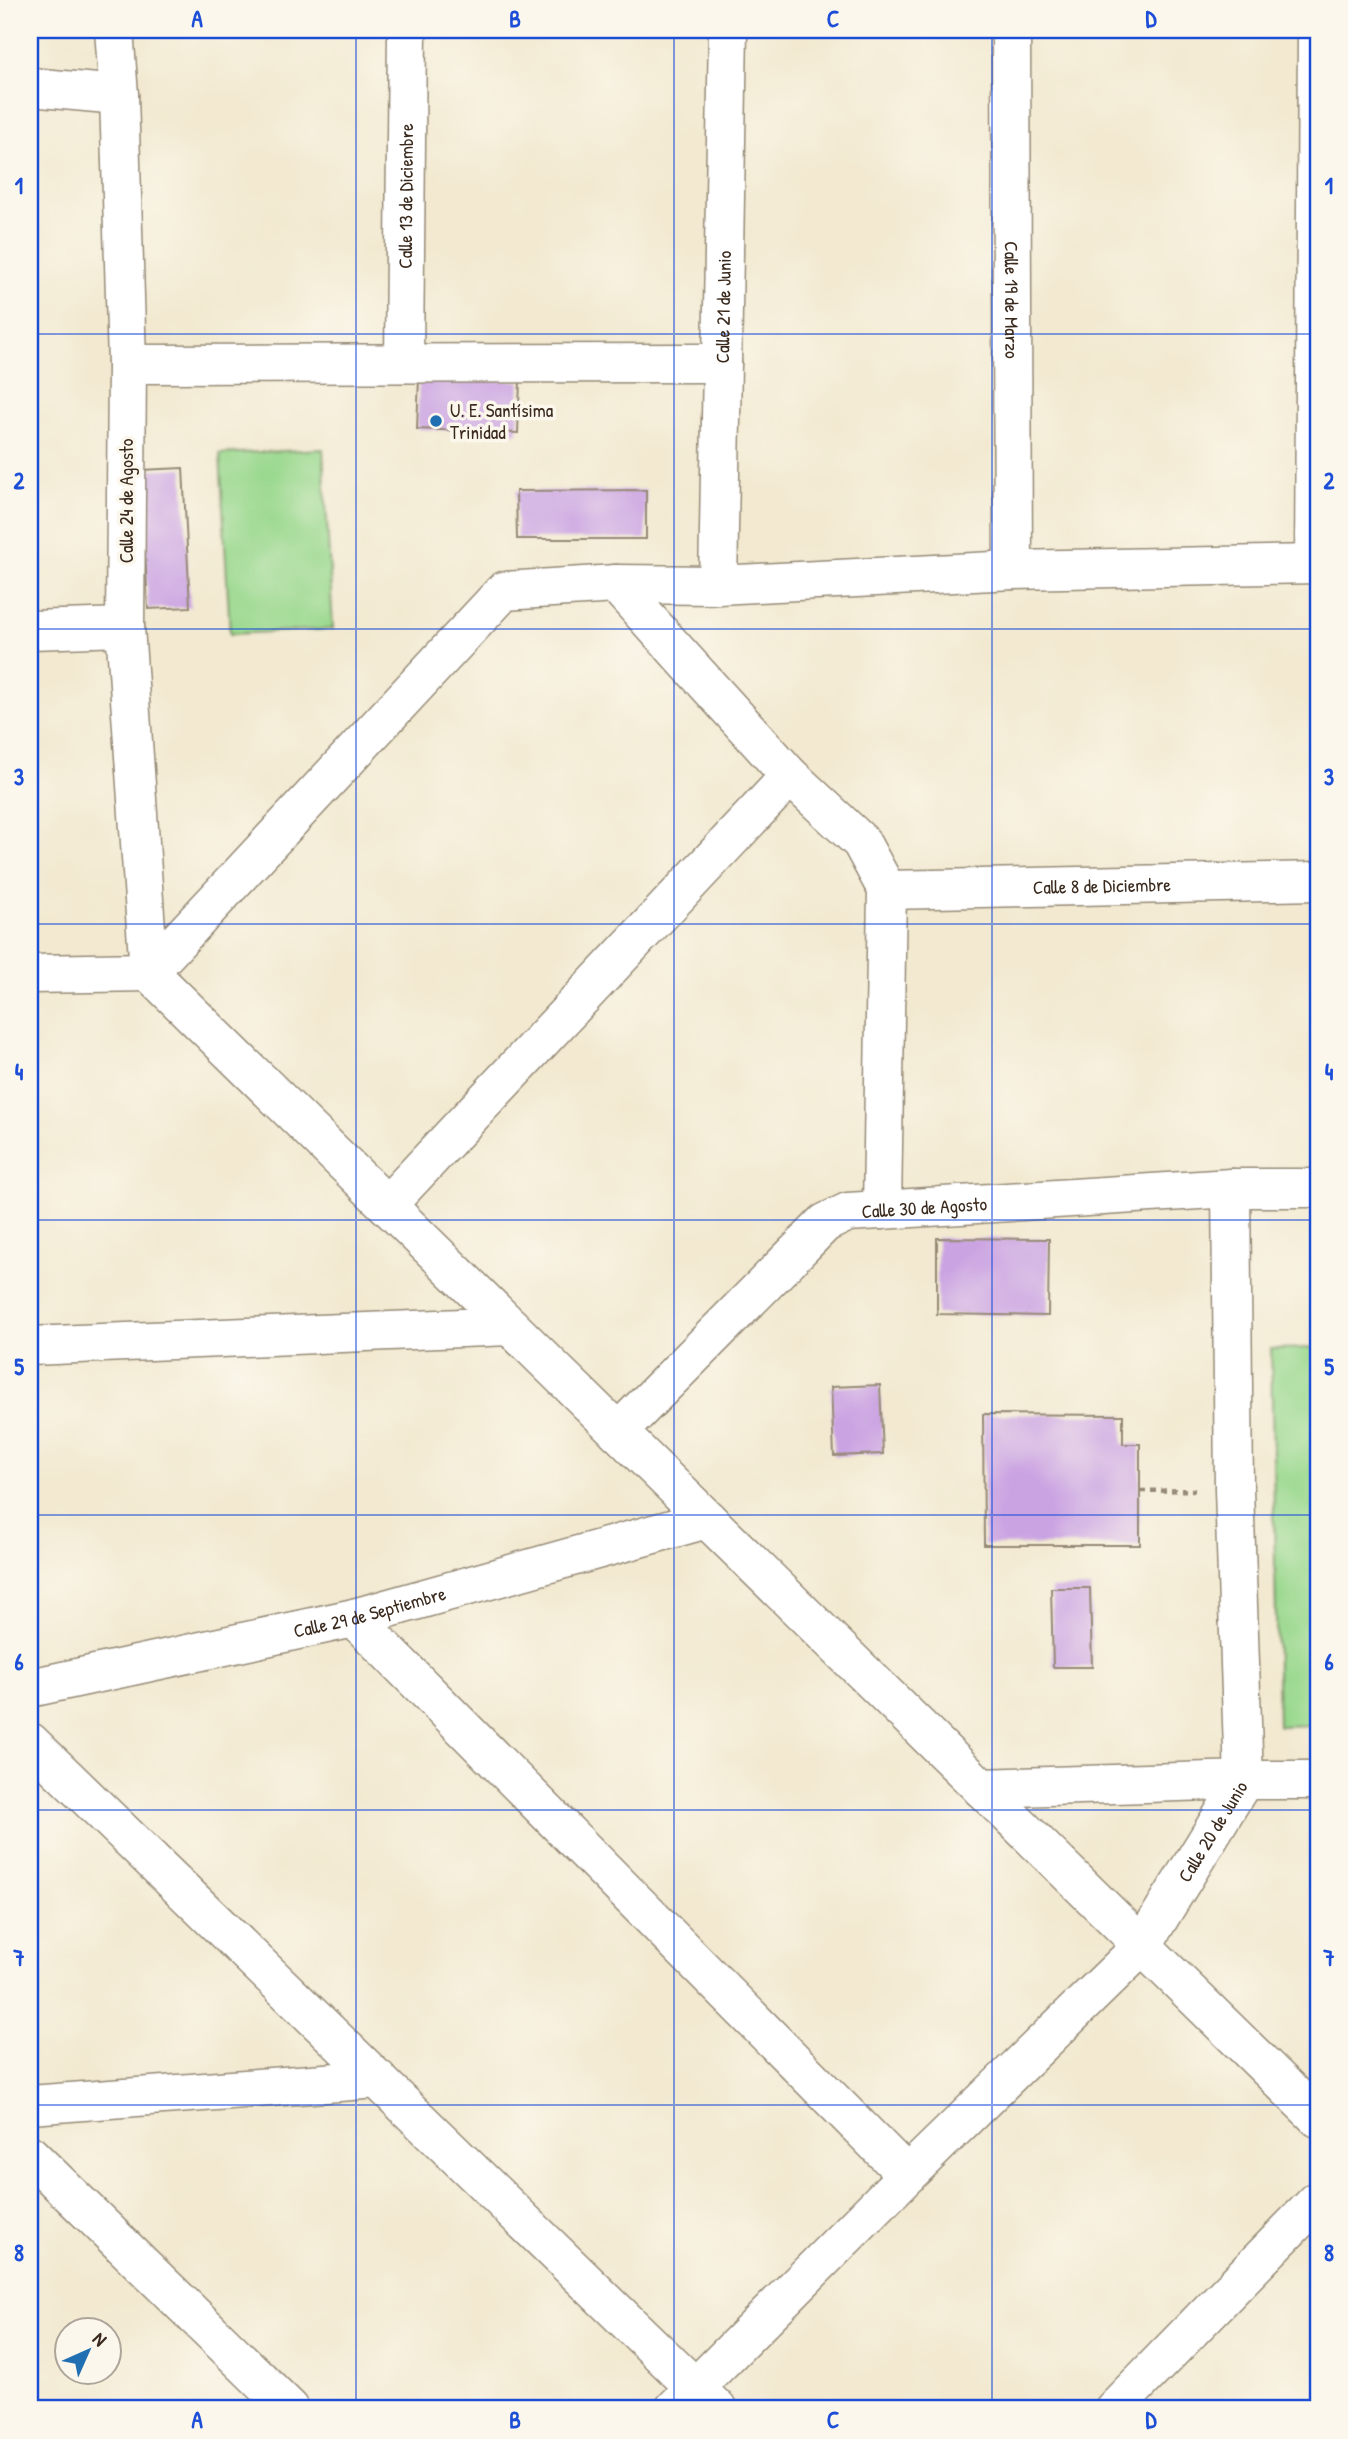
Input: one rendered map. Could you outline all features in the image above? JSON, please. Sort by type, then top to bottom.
[{"type":"street","name":"Calle 24 de Agosto","points":[[114,30],[119,95],[127,364],[125,627],[149,972]]},
{"type":"street","name":"Calle 13 de Diciembre","points":[[404,362],[407,30]]},
{"type":"street","name":"Calle 21 de Junio","points":[[718,585],[728,30]]},
{"type":"street","name":"Calle 19 de Marzo","points":[[1011,30],[1013,570]]},
{"type":"street","points":[[149,972],[504,591],[615,584],[718,585],[1013,570],[1316,564],[1317,30]]},
{"type":"street","points":[[30,87],[119,95]]},
{"type":"street","points":[[127,364],[722,363]]},
{"type":"street","points":[[615,584],[790,776],[861,842],[887,890],[882,1210]]},
{"type":"street","points":[[30,630],[125,627]]},
{"type":"street","points":[[387,1205],[790,776]]},
{"type":"street","name":"Calle 8 de Diciembre","points":[[887,890],[1318,881]]},
{"type":"street","points":[[30,974],[149,972],[1318,2118]]},
{"type":"street","points":[[981,1788],[1244,1780],[1234,1489],[1231,1188]]},
{"type":"street","name":"Calle 30 de Agosto","points":[[618,1432],[825,1223],[848,1212],[1231,1188],[1318,1188]]},
{"type":"street","points":[[30,1346],[510,1326]]},
{"type":"street","name":"Calle 29 de Septiembre","points":[[30,1688],[354,1618],[706,1519]]},
{"type":"street","points":[[354,1618],[906,2175]]},
{"type":"street","points":[[30,1742],[378,2079],[695,2402]]},
{"type":"street","name":"Calle 20 de Junio","points":[[695,2402],[906,2175],[1142,1945],[1244,1780],[1318,1780]]},
{"type":"street","points":[[30,2105],[378,2079]]},
{"type":"street","points":[[30,2155],[290,2409]]},
{"type":"street","points":[[1132,2403],[1318,2200]]},
{"type":"path","points":[[1141,1491],[1234,1489]]},
{"type":"green space","points":[[323,449],[333,629],[230,634],[220,454]]},
{"type":"green space","points":[[1318,1348],[1318,1725],[1278,1726],[1271,1349]]},
{"type":"building","points":[[419,377],[520,381],[518,433],[417,429]]},
{"type":"building","points":[[183,468],[190,607],[148,609],[141,470]]},
{"type":"building","points":[[646,490],[646,539],[517,539],[516,491]]},
{"type":"building","points":[[937,1238],[1049,1239],[1048,1316],[937,1314]]},
{"type":"building","points":[[880,1385],[883,1454],[834,1456],[831,1387]]},
{"type":"building","points":[[983,1414],[1123,1415],[1123,1444],[1140,1444],[1140,1545],[984,1545]]},
{"type":"building","points":[[1051,1588],[1090,1588],[1092,1667],[1053,1667]]},
{"type":"place","name":"U. E. Santísima Trinidad","points":[[436,421]]}]
